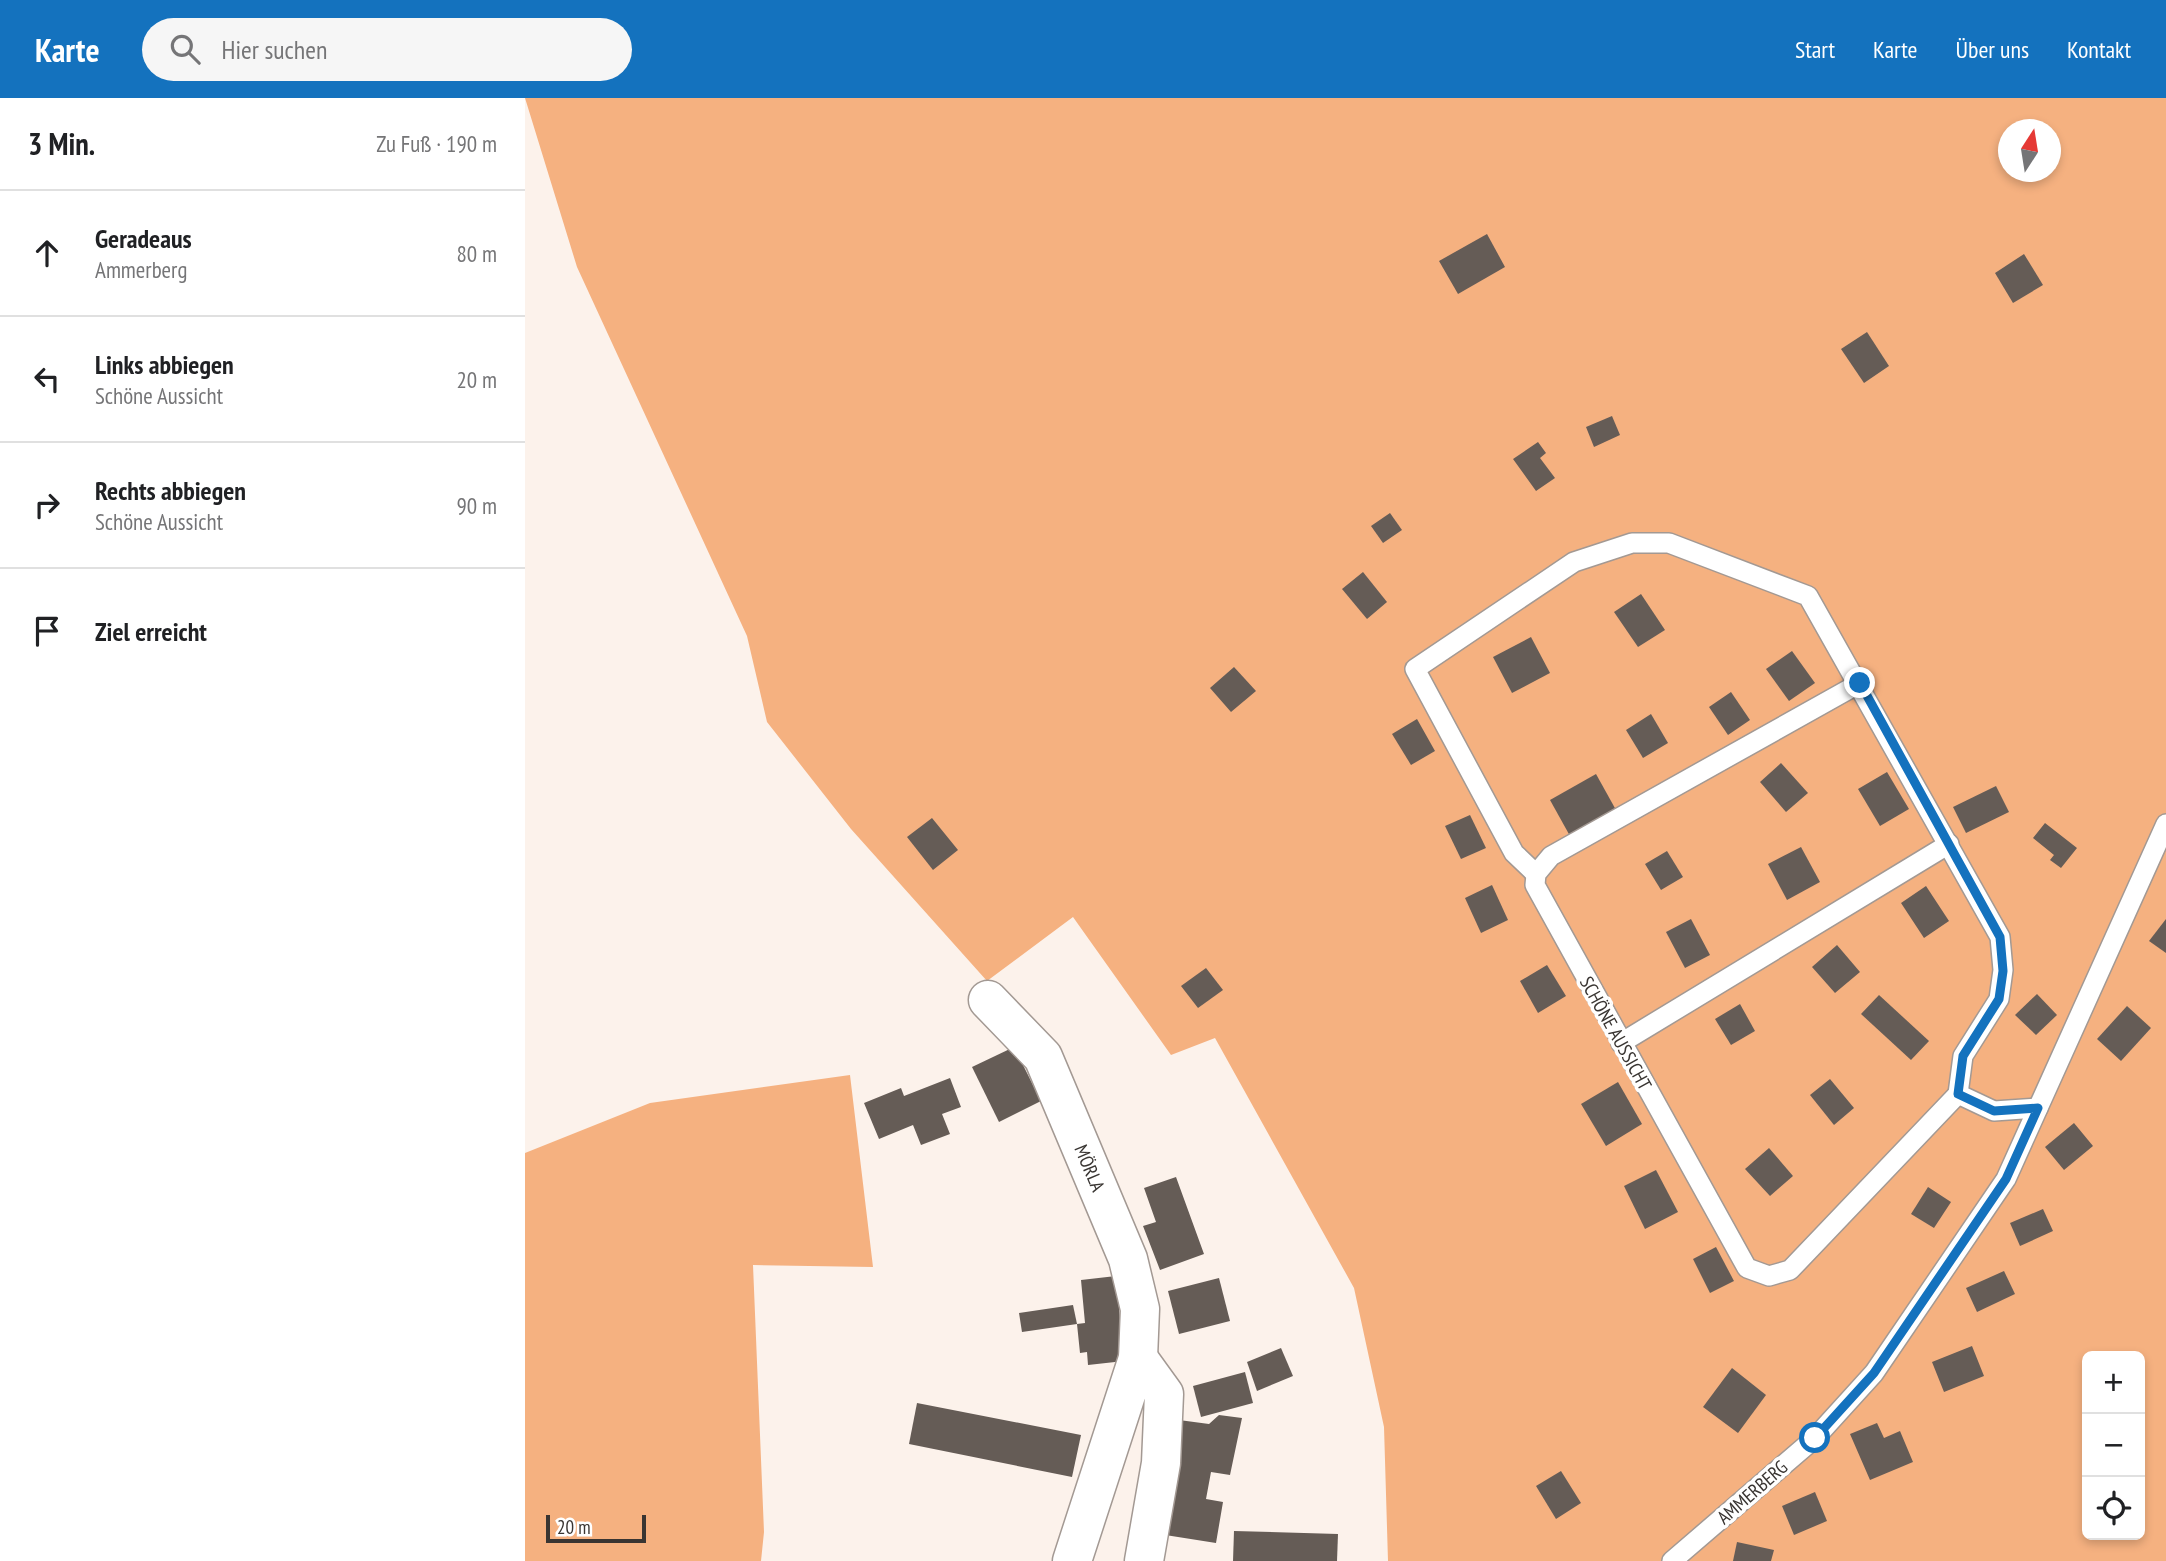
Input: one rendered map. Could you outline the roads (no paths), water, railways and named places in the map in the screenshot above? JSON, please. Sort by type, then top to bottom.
[{"type":"street","name":"MÖRLA","points":[[988,1000],[1043,1057],[1128,1259],[1140,1309],[1138,1359],[1072,1561]]},
{"type":"street","points":[[1138,1359],[1164,1394],[1161,1463],[1144,1561]]},
{"type":"lane","points":[[1860,683],[1551,856],[1536,873],[1514,853],[1415,669],[1574,562],[1632,543],[1669,542],[1808,596],[1860,683],[2000,937],[2003,971],[1999,999],[1963,1056],[1958,1094],[1994,1111],[2038,1108],[2166,824]]},
{"type":"lane","points":[[1621,1043],[1949,844]]},
{"type":"lane","name":"SCHÖNE AUSSICHT","points":[[1536,873],[1535,885],[1748,1268],[1769,1276],[1790,1270],[1958,1094]]},
{"type":"lane","name":"AMMERBERG","points":[[1672,1561],[1815,1438],[1874,1373],[2006,1179],[2038,1108]]}]
